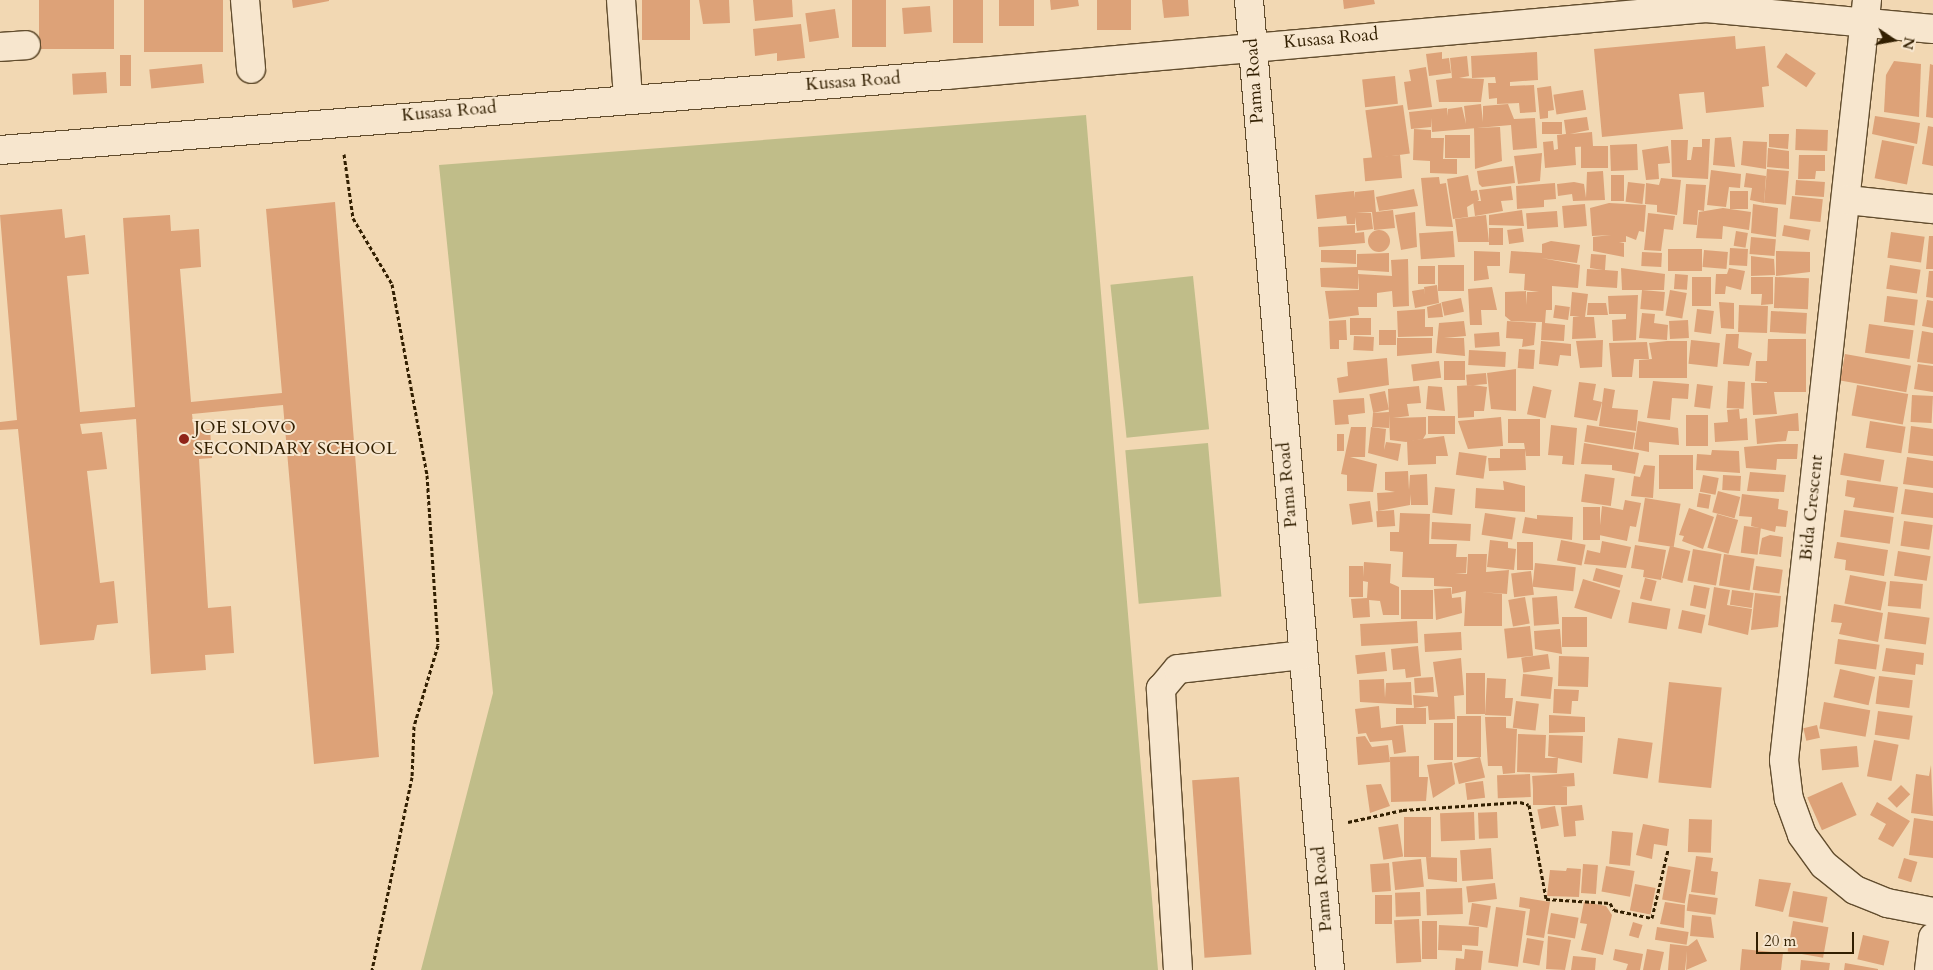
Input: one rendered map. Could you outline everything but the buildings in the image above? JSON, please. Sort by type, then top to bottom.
[{"type":"street","points":[[245,0],[251,69]]},
{"type":"street","points":[[621,0],[628,98]]},
{"type":"street","name":"Pama Road","points":[[1249,0],[1330,970]]},
{"type":"street","name":"Kusasa Road","points":[[0,150],[628,98],[946,75],[1705,4],[1866,11],[1933,29]]},
{"type":"street","name":"Bida Crescent","points":[[1866,11],[1847,200],[1784,760],[1788,799],[1802,835],[1824,865],[1855,890],[1887,903],[1933,912]]},
{"type":"street","points":[[1847,200],[1933,210]]},
{"type":"street","points":[[1178,970],[1161,689],[1178,669],[1303,655]]},
{"type":"street","points":[[1929,970],[1933,937]]},
{"type":"path","points":[[340,121],[353,218],[392,284],[427,475],[438,645],[414,726],[412,777],[372,970]]},
{"type":"path","points":[[1317,824],[1373,820],[1403,810],[1520,802],[1529,805],[1546,899],[1610,903],[1614,910],[1652,918],[1668,850]]},
{"type":"shaded area","points":[[1086,115],[1158,970],[421,970],[493,693],[439,165]]},
{"type":"shaded area","points":[[1193,276],[1209,429],[1127,438],[1110,285]]},
{"type":"shaded area","points":[[1208,443],[1221,596],[1139,604],[1125,450]]},
{"type":"place","name":"JOE SLOVO SECONDARY SCHOOL","points":[[184,439]]}]
